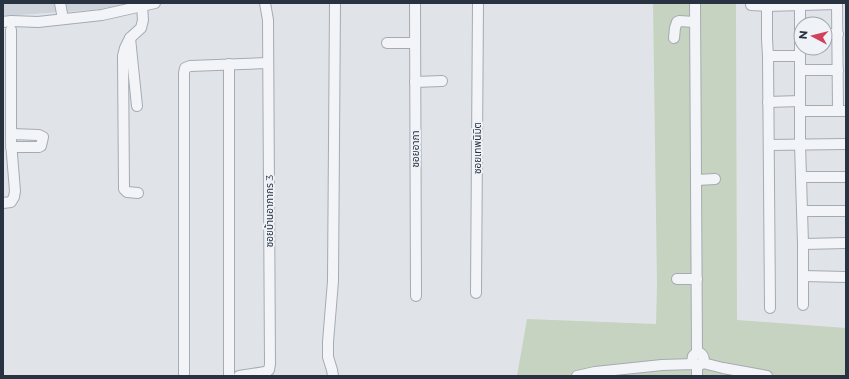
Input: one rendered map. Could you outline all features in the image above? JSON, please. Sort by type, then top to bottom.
[{"type":"street","points":[[60,3],[62,19]]},
{"type":"street","points":[[3,203],[11,202],[14,198],[15,191],[11,147],[7,26],[102,15],[155,3]]},
{"type":"street","name":"ซอยบ้านอาภากร 3","points":[[239,376],[265,372],[269,370],[270,364],[268,20],[265,3]]},
{"type":"street","name":"ซอยบ้านอาภากร 3","points":[[268,20],[272,3]]},
{"type":"street","points":[[333,376],[328,357],[328,342],[333,281],[335,3]]},
{"type":"street","name":"ซอยอาภา","points":[[415,3],[416,296]]},
{"type":"street","name":"ซอยเทพนิมิต","points":[[476,293],[478,3]]},
{"type":"street","points":[[695,3],[698,353],[692,356],[692,362],[766,376]]},
{"type":"street","points":[[751,5],[768,6],[837,3],[838,70],[842,111],[768,102]]},
{"type":"street","points":[[800,4],[800,16]]},
{"type":"street","points":[[138,193],[127,192],[124,189],[123,56],[130,38],[141,28],[143,20],[142,6]]},
{"type":"street","points":[[768,6],[767,39],[770,308]]},
{"type":"street","points":[[674,38],[674,28],[677,22],[695,22]]},
{"type":"street","points":[[833,34],[838,34]]},
{"type":"street","points":[[130,38],[137,106]]},
{"type":"street","points":[[387,43],[415,43]]},
{"type":"street","points":[[768,56],[793,56]]},
{"type":"street","points":[[800,56],[803,305]]},
{"type":"street","points":[[184,376],[185,68],[190,66],[268,63]]},
{"type":"street","points":[[229,64],[229,376]]},
{"type":"street","points":[[801,70],[838,70]]},
{"type":"street","points":[[415,82],[442,81]]},
{"type":"street","points":[[11,134],[39,135],[43,137],[42,146],[11,147]]},
{"type":"street","points":[[769,145],[846,144]]},
{"type":"street","points":[[3,176],[13,174]]},
{"type":"street","points":[[801,177],[846,177]]},
{"type":"street","points":[[696,180],[714,179]]},
{"type":"street","points":[[802,211],[846,211]]},
{"type":"street","points":[[803,244],[846,243]]},
{"type":"street","points":[[803,276],[846,277]]},
{"type":"street","points":[[677,279],[697,279]]},
{"type":"street","points":[[577,376],[668,365],[698,364]]},
{"type":"street","points":[[697,376],[698,364]]},
{"type":"shaded area","points":[[3,3],[130,3],[105,9],[3,16]]},
{"type":"green space","points":[[653,3],[736,3],[737,320],[846,328],[846,376],[517,376],[527,319],[656,324],[657,285]]}]
